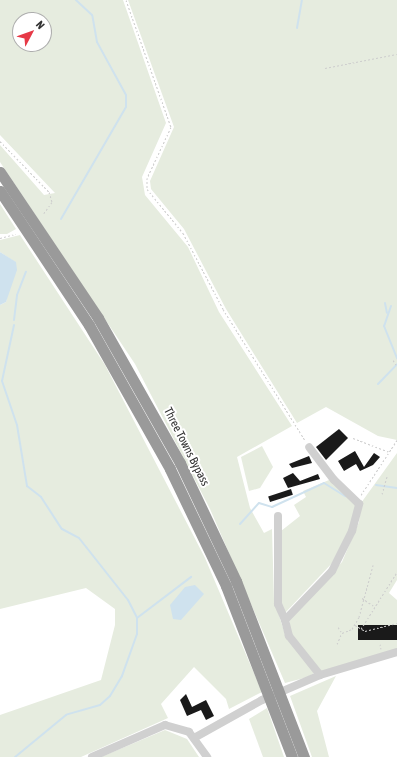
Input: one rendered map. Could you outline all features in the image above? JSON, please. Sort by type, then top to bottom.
[{"type":"highway","name":"Three Towns Bypass","points":[[0,172],[98,318],[180,463],[239,587],[304,757]]},
{"type":"highway","name":"Three Towns Bypass","points":[[0,191],[89,325],[170,469],[237,613],[292,757]]},
{"type":"street","points":[[285,620],[332,571],[342,555],[356,519],[358,500],[334,480],[309,447]]},
{"type":"street","points":[[278,516],[278,604],[285,620],[289,636],[320,675]]},
{"type":"street","points":[[194,738],[247,710],[320,675],[397,652]]},
{"type":"street","points":[[92,757],[165,725],[183,728],[194,738],[207,757]]},
{"type":"path","points":[[126,0],[171,127],[147,178],[147,189],[183,233],[223,309],[309,447]]},
{"type":"path","points":[[325,68],[397,54]]},
{"type":"path","points":[[0,141],[49,192],[52,202],[44,213]]},
{"type":"path","points":[[0,238],[15,234]]},
{"type":"path","points":[[393,360],[397,366]]},
{"type":"path","points":[[353,438],[389,452]]},
{"type":"path","points":[[358,500],[397,440]]},
{"type":"path","points":[[382,493],[387,476]]},
{"type":"path","points":[[337,644],[342,633],[355,625],[373,565]]},
{"type":"path","points":[[361,629],[397,572]]},
{"type":"path","points":[[362,598],[374,606]]},
{"type":"path","points":[[355,625],[361,629],[397,623]]},
{"type":"path","points":[[338,628],[342,633]]},
{"type":"shaded area","points":[[0,0],[123,0],[166,123],[142,177],[145,195],[188,247],[219,312],[292,426],[237,457],[250,508],[264,533],[272,529],[274,600],[285,634],[314,673],[308,677],[285,683],[210,509],[135,364],[0,162],[0,145],[44,195],[55,193],[0,135]]},
{"type":"shaded area","points":[[128,0],[397,0],[397,440],[378,436],[326,407],[297,423],[226,309],[184,229],[151,189],[150,181],[174,127]]},
{"type":"shaded area","points":[[0,204],[16,229],[7,234],[0,234]]},
{"type":"shaded area","points":[[20,235],[105,365],[205,558],[262,692],[229,709],[226,699],[194,667],[161,704],[168,718],[81,757],[0,757],[0,715],[101,680],[115,625],[115,609],[86,588],[0,609],[0,305],[6,302],[15,262],[0,252],[0,240]]},
{"type":"shaded area","points":[[262,446],[273,467],[260,488],[249,491],[241,457]]},
{"type":"shaded area","points":[[397,453],[397,580],[389,593],[397,600],[397,649],[322,672],[289,631],[290,617],[342,562],[359,522],[361,503]]},
{"type":"shaded area","points":[[329,480],[356,504],[350,528],[335,560],[285,613],[281,606],[281,531],[300,516],[294,505],[306,497],[303,491]]},
{"type":"shaded area","points":[[336,676],[317,711],[329,757],[312,757],[290,696]]},
{"type":"shaded area","points":[[267,708],[284,757],[263,757],[249,719]]},
{"type":"shaded area","points":[[165,730],[187,739],[199,757],[101,757]]},
{"type":"water","points":[[0,252],[16,262],[17,270],[6,302],[0,305]]},
{"type":"water","points":[[195,585],[204,594],[181,620],[173,619],[170,605],[185,587]]},
{"type":"building","points":[[339,429],[348,438],[326,460],[316,447]]},
{"type":"building","points":[[355,451],[364,467],[374,453],[380,457],[373,465],[360,471],[356,464],[344,471],[338,461]]},
{"type":"building","points":[[309,456],[312,463],[292,468],[289,464]]},
{"type":"building","points":[[293,473],[300,481],[318,474],[320,479],[288,488],[283,478]]},
{"type":"building","points":[[291,489],[293,495],[270,502],[268,496]]},
{"type":"building","points":[[358,625],[397,625],[397,640],[358,640]]},
{"type":"building","points":[[186,694],[192,707],[206,700],[214,716],[206,720],[201,710],[187,716],[180,700]]},
{"type":"waterway","points":[[61,219],[126,107],[126,95],[97,42],[92,15],[76,0]]},
{"type":"waterway","points":[[297,28],[302,0]]},
{"type":"waterway","points":[[14,320],[17,295],[26,272]]},
{"type":"waterway","points":[[385,303],[387,313]]},
{"type":"waterway","points":[[391,306],[384,326],[397,359]]},
{"type":"waterway","points":[[14,325],[2,381],[17,425],[27,486],[41,497],[62,529],[79,538],[128,600],[137,618],[137,634],[122,676],[110,696],[100,705],[66,715],[15,757]]},
{"type":"waterway","points":[[378,384],[397,364]]},
{"type":"waterway","points":[[240,524],[259,503],[272,507],[324,483],[345,496]]},
{"type":"waterway","points":[[376,485],[397,488]]},
{"type":"waterway","points":[[137,618],[191,577]]}]
